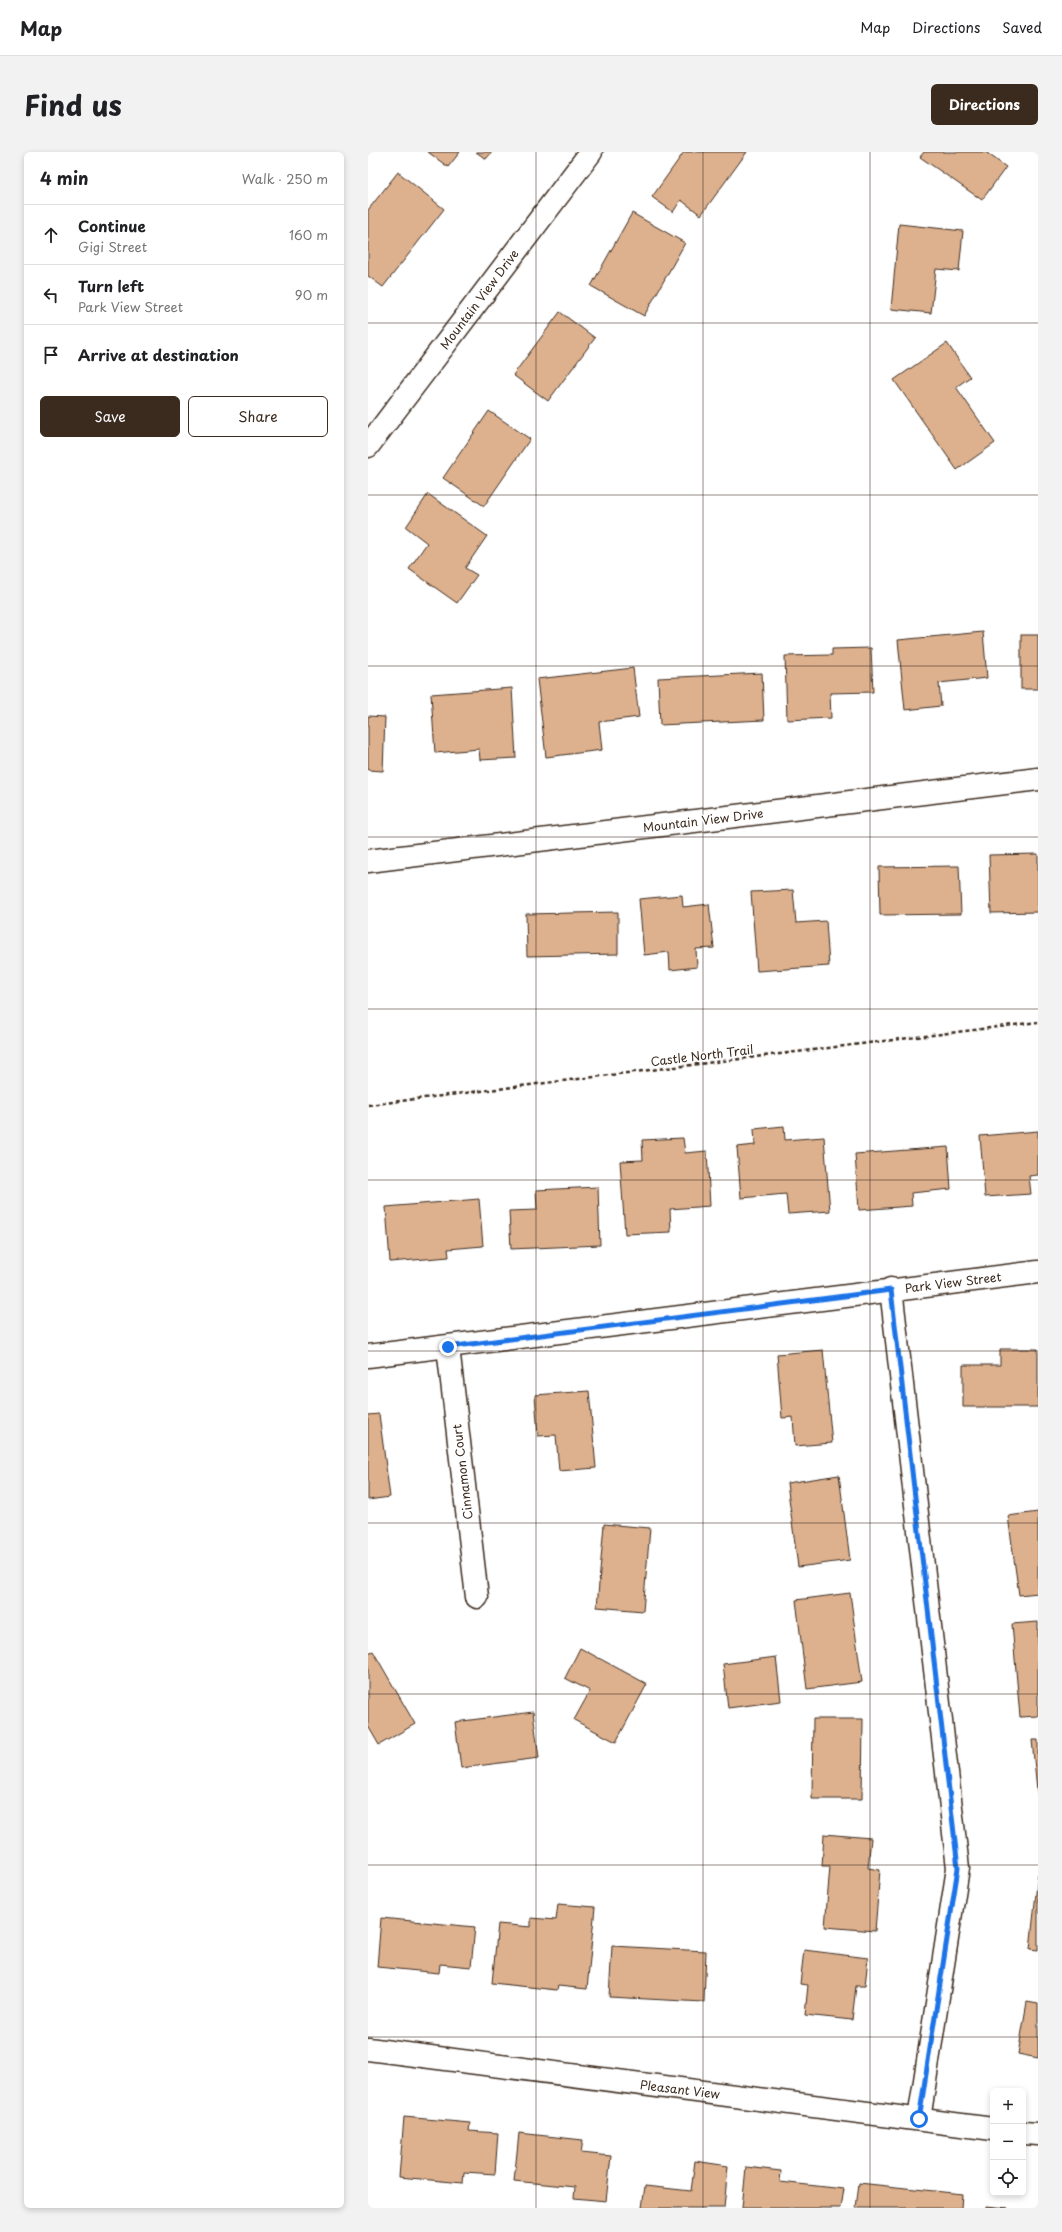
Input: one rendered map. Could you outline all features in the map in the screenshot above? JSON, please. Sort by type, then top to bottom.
[{"type":"street","name":"Mountain View Drive","points":[[368,446],[591,152]]},
{"type":"street","name":"Mountain View Drive","points":[[368,861],[1038,779]]},
{"type":"street","name":"Park View Street","points":[[368,1356],[1038,1272]]},
{"type":"street","points":[[891,1290],[958,1868],[919,2119]]},
{"type":"street","name":"Cinnamon Court","points":[[448,1347],[477,1597]]},
{"type":"street","name":"Pleasant View","points":[[368,2049],[990,2129]]},
{"type":"street","points":[[1026,2133],[1038,2134]]},
{"type":"path","name":"Castle North Trail","points":[[368,1105],[1038,1022]]},
{"type":"building","points":[[428,152],[460,152],[448,167]]},
{"type":"building","points":[[476,152],[492,152],[486,159]]},
{"type":"building","points":[[684,152],[747,152],[701,215],[681,200],[673,212],[652,197]]},
{"type":"building","points":[[924,152],[988,152],[987,153],[1006,167],[982,200],[920,157]]},
{"type":"building","points":[[398,172],[444,209],[383,287],[368,276],[368,210]]},
{"type":"building","points":[[632,213],[685,243],[644,316],[591,286]]},
{"type":"building","points":[[899,224],[963,231],[959,271],[936,269],[931,313],[891,309]]},
{"type":"building","points":[[560,312],[595,338],[548,401],[513,375]]},
{"type":"building","points":[[947,343],[970,377],[956,387],[995,443],[957,470],[894,380]]},
{"type":"building","points":[[489,411],[530,439],[484,506],[443,478]]},
{"type":"building","points":[[428,494],[487,536],[465,568],[477,575],[457,603],[409,569],[427,543],[406,527]]},
{"type":"building","points":[[983,632],[987,678],[939,683],[941,706],[905,710],[898,640]]},
{"type":"building","points":[[1021,635],[1038,635],[1038,689],[1021,689]]},
{"type":"building","points":[[871,648],[873,692],[830,693],[831,718],[787,720],[785,656],[832,655],[832,649]]},
{"type":"building","points":[[633,668],[639,717],[599,722],[602,750],[546,757],[537,679]]},
{"type":"building","points":[[762,673],[764,720],[660,725],[658,678]]},
{"type":"building","points":[[512,688],[516,758],[480,760],[479,749],[435,753],[431,694]]},
{"type":"building","points":[[368,716],[385,717],[383,771],[368,770]]},
{"type":"building","points":[[1038,854],[1038,912],[991,913],[989,855]]},
{"type":"building","points":[[959,866],[961,914],[880,915],[879,867]]},
{"type":"building","points":[[793,890],[796,923],[826,921],[829,966],[757,971],[751,892]]},
{"type":"building","points":[[682,895],[683,907],[709,904],[714,948],[696,949],[697,967],[670,970],[669,952],[644,955],[639,899]]},
{"type":"building","points":[[618,912],[618,954],[527,956],[526,914]]},
{"type":"building","points":[[784,1126],[785,1140],[824,1137],[830,1211],[788,1214],[786,1194],[741,1198],[737,1147],[755,1145],[754,1129]]},
{"type":"building","points":[[1038,1131],[1038,1175],[1029,1176],[1031,1194],[985,1197],[980,1136]]},
{"type":"building","points":[[683,1138],[685,1153],[707,1151],[710,1206],[670,1209],[671,1232],[625,1234],[620,1161],[643,1160],[642,1140]]},
{"type":"building","points":[[948,1147],[951,1189],[911,1193],[912,1206],[859,1210],[855,1154]]},
{"type":"building","points":[[598,1187],[600,1245],[511,1249],[509,1211],[537,1210],[536,1190]]},
{"type":"building","points":[[479,1199],[483,1246],[448,1249],[449,1257],[390,1262],[386,1207]]},
{"type":"building","points":[[1000,1349],[1038,1349],[1038,1407],[963,1407],[963,1365],[1000,1365]]},
{"type":"building","points":[[823,1350],[832,1443],[795,1446],[793,1417],[782,1418],[777,1354]]},
{"type":"building","points":[[589,1391],[596,1468],[559,1471],[556,1435],[538,1436],[535,1395]]},
{"type":"building","points":[[379,1414],[390,1497],[368,1500],[368,1415]]},
{"type":"building","points":[[839,1475],[850,1560],[798,1567],[787,1483]]},
{"type":"building","points":[[1038,1512],[1038,1593],[1019,1595],[1008,1516]]},
{"type":"building","points":[[604,1524],[650,1528],[643,1611],[597,1607]]},
{"type":"building","points":[[850,1593],[862,1682],[807,1689],[796,1600]]},
{"type":"building","points":[[1038,1622],[1038,1716],[1020,1717],[1012,1624]]},
{"type":"building","points":[[580,1648],[647,1684],[616,1742],[574,1720],[590,1691],[565,1678]]},
{"type":"building","points":[[373,1651],[415,1724],[379,1745],[368,1726],[368,1653]]},
{"type":"building","points":[[776,1657],[781,1701],[728,1708],[723,1664]]},
{"type":"building","points":[[533,1712],[539,1758],[461,1768],[455,1722]]},
{"type":"building","points":[[813,1719],[863,1719],[862,1799],[812,1799]]},
{"type":"building","points":[[1032,1740],[1038,1740],[1038,1800]]},
{"type":"building","points":[[824,1834],[871,1838],[868,1868],[880,1870],[875,1931],[825,1927],[830,1866],[822,1866]]},
{"type":"building","points":[[1038,1874],[1038,1950],[1030,1949]]},
{"type":"building","points":[[558,1904],[595,1907],[587,1989],[558,1986],[557,1990],[492,1983],[498,1924],[531,1927],[531,1918],[556,1920]]},
{"type":"building","points":[[381,1918],[475,1927],[471,1967],[440,1964],[439,1973],[377,1967]]},
{"type":"building","points":[[612,1946],[706,1951],[704,2002],[609,1997]]},
{"type":"building","points":[[804,1950],[868,1958],[865,1986],[856,1986],[852,2020],[805,2015],[808,1985],[800,1984]]},
{"type":"building","points":[[1027,2002],[1038,2004],[1038,2058],[1018,2054]]},
{"type":"building","points":[[404,2117],[470,2123],[469,2131],[498,2133],[495,2174],[464,2172],[463,2183],[399,2177]]},
{"type":"building","points":[[519,2133],[583,2140],[581,2153],[611,2156],[606,2201],[574,2198],[575,2187],[514,2181]]},
{"type":"building","points":[[695,2161],[728,2166],[724,2208],[642,2208],[645,2186],[691,2191]]},
{"type":"building","points":[[746,2167],[781,2171],[780,2182],[844,2189],[841,2208],[742,2208]]},
{"type":"building","points":[[859,2183],[962,2194],[961,2208],[856,2208]]},
{"type":"building","points":[[986,2206],[1008,2208],[986,2208]]},
{"type":"route","points":[[448,1347],[891,1290],[958,1868],[919,2119]]}]
